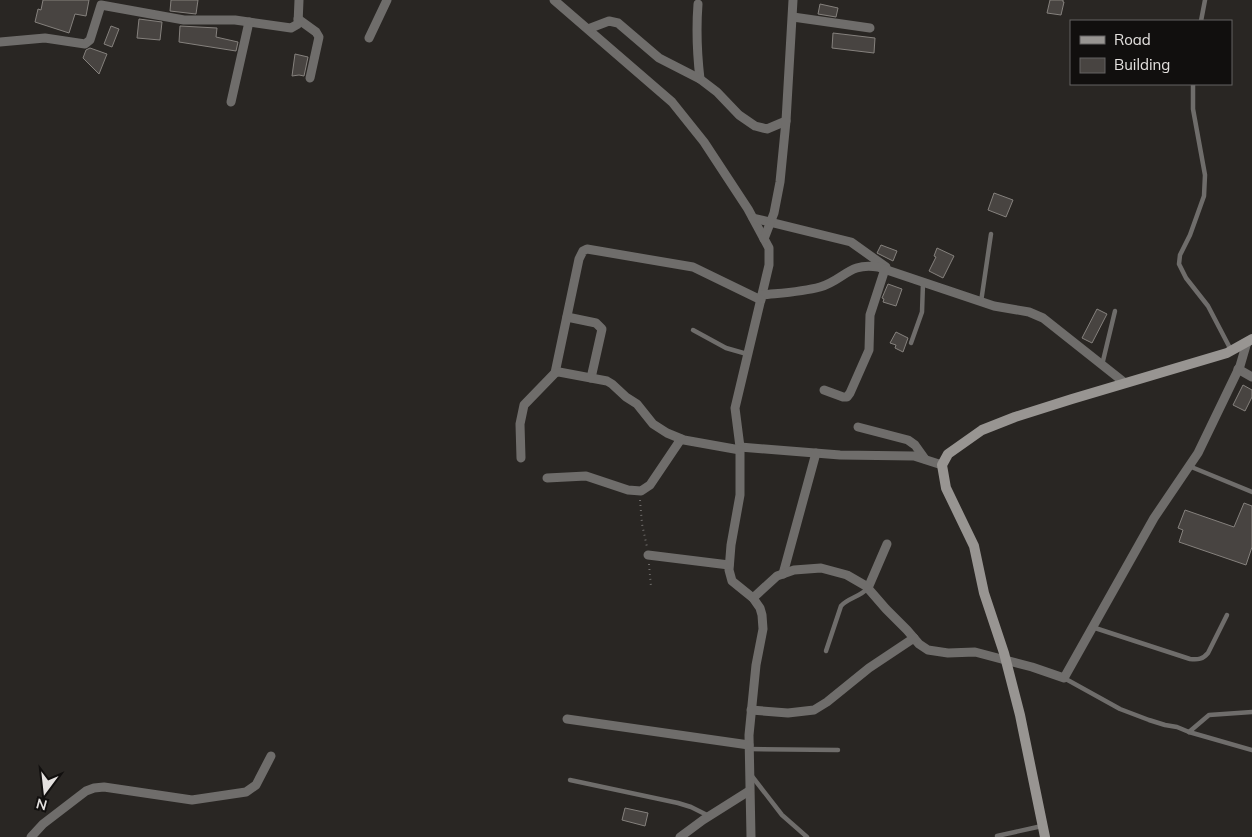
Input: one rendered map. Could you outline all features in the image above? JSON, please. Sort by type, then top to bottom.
[{"type":"street","points":[[0,42],[45,38],[85,44],[90,40],[98,3],[184,20],[249,22],[290,28],[298,24],[299,0]]},
{"type":"street","points":[[369,38],[387,0]]},
{"type":"street","points":[[554,0],[672,102],[704,142],[753,218],[769,248],[769,265],[735,408],[740,449],[740,495],[728,570],[732,581],[753,598],[760,608],[763,629],[756,665],[751,710],[749,747],[751,837]]},
{"type":"street","points":[[764,239],[774,214],[780,182],[794,0]]},
{"type":"street","points":[[698,4],[696,46],[700,79]]},
{"type":"street","points":[[793,16],[870,28]]},
{"type":"street","points":[[298,19],[316,32],[319,37],[310,78]]},
{"type":"street","points":[[588,29],[609,21],[618,23],[659,58],[700,79],[717,92],[739,115],[755,126],[767,129],[786,121]]},
{"type":"street","points":[[231,102],[249,22]]},
{"type":"street","points":[[753,218],[852,242],[889,271]]},
{"type":"street","points":[[520,458],[520,424],[524,405],[555,373],[579,259],[583,251],[587,249],[693,268],[761,298],[820,287],[865,265],[889,271],[1002,309],[1030,312],[1043,318],[1125,383]]},
{"type":"street","points":[[824,390],[843,397],[847,397],[850,392],[869,350],[870,316],[889,271]]},
{"type":"street","points":[[567,317],[596,323],[602,329],[591,378]]},
{"type":"street","points":[[1045,837],[1006,661],[984,593],[974,546],[946,488],[942,465],[948,454],[982,430],[1016,417],[1231,350],[1249,340]]},
{"type":"street","points":[[753,598],[777,576],[794,570],[822,568],[847,575],[868,588],[919,644],[928,650],[948,654],[975,652],[1032,667],[1064,678],[1154,518],[1198,453],[1238,369],[1249,340]]},
{"type":"street","points":[[1238,369],[1252,377]]},
{"type":"street","points":[[555,373],[559,372],[606,380],[637,404],[653,424],[681,439],[740,449],[914,456],[942,465]]},
{"type":"street","points":[[858,427],[908,440],[915,445],[925,459]]},
{"type":"street","points":[[548,478],[586,476],[628,490],[639,491],[650,485],[681,439]]},
{"type":"street","points":[[783,574],[816,453]]},
{"type":"street","points":[[868,588],[888,544]]},
{"type":"street","points":[[648,555],[729,565]]},
{"type":"street","points":[[751,710],[788,713],[814,710],[827,702],[869,668],[914,638]]},
{"type":"street","points":[[567,719],[749,747]]},
{"type":"street","points":[[31,837],[44,824],[86,791],[94,788],[104,787],[192,800],[246,792],[256,785],[271,756]]},
{"type":"street","points":[[680,837],[749,791]]},
{"type":"lane","points":[[1201,20],[1205,0]]},
{"type":"lane","points":[[1193,85],[1193,109],[1204,175],[1204,196],[1190,235],[1180,255],[1180,264],[1186,278],[1208,306],[1231,350]]},
{"type":"lane","points":[[981,302],[991,234]]},
{"type":"lane","points":[[911,344],[922,312],[923,283]]},
{"type":"lane","points":[[1102,365],[1115,311]]},
{"type":"lane","points":[[693,330],[726,348],[747,354]]},
{"type":"lane","points":[[1189,466],[1252,492]]},
{"type":"lane","points":[[826,651],[841,606],[843,603],[860,596],[868,588]]},
{"type":"lane","points":[[1092,627],[1198,660],[1204,658],[1208,653],[1227,614]]},
{"type":"lane","points":[[1064,678],[1120,709],[1165,725],[1177,726],[1189,732],[1252,750]]},
{"type":"lane","points":[[1189,732],[1209,715],[1252,712]]},
{"type":"lane","points":[[749,747],[838,750]]},
{"type":"lane","points":[[749,772],[782,815],[807,837]]},
{"type":"lane","points":[[570,780],[678,803],[709,816]]},
{"type":"lane","points":[[996,836],[1043,826]]},
{"type":"path","points":[[639,491],[651,587]]},
{"type":"building","points":[[43,0],[89,0],[86,16],[75,14],[69,33],[35,22],[38,9],[41,10]]},
{"type":"building","points":[[171,0],[198,0],[196,14],[170,11]]},
{"type":"building","points":[[1050,0],[1063,0],[1061,15],[1047,13]]},
{"type":"building","points":[[820,4],[838,8],[836,17],[818,14]]},
{"type":"building","points":[[139,19],[162,22],[160,40],[137,38]]},
{"type":"building","points":[[111,26],[119,29],[112,47],[104,44]]},
{"type":"building","points":[[180,26],[217,28],[216,37],[238,42],[236,51],[179,42]]},
{"type":"building","points":[[833,33],[875,38],[874,53],[832,48]]},
{"type":"building","points":[[90,48],[107,54],[99,74],[83,58],[86,50]]},
{"type":"building","points":[[295,54],[308,57],[304,76],[292,76]]},
{"type":"building","points":[[994,193],[1013,200],[1006,217],[988,210]]},
{"type":"building","points":[[881,245],[897,251],[893,261],[877,253]]},
{"type":"building","points":[[937,248],[954,256],[943,278],[929,271],[936,257],[934,256]]},
{"type":"building","points":[[888,284],[902,289],[896,306],[883,302],[884,299],[882,298]]},
{"type":"building","points":[[1097,309],[1107,314],[1092,343],[1082,338]]},
{"type":"building","points":[[896,332],[908,338],[903,352],[895,348],[896,345],[890,343]]},
{"type":"building","points":[[1243,385],[1252,390],[1252,397],[1245,411],[1233,405]]},
{"type":"building","points":[[1244,503],[1252,506],[1252,547],[1246,565],[1179,542],[1183,530],[1178,528],[1185,510],[1234,527]]},
{"type":"building","points":[[625,808],[648,813],[645,826],[622,820]]}]
